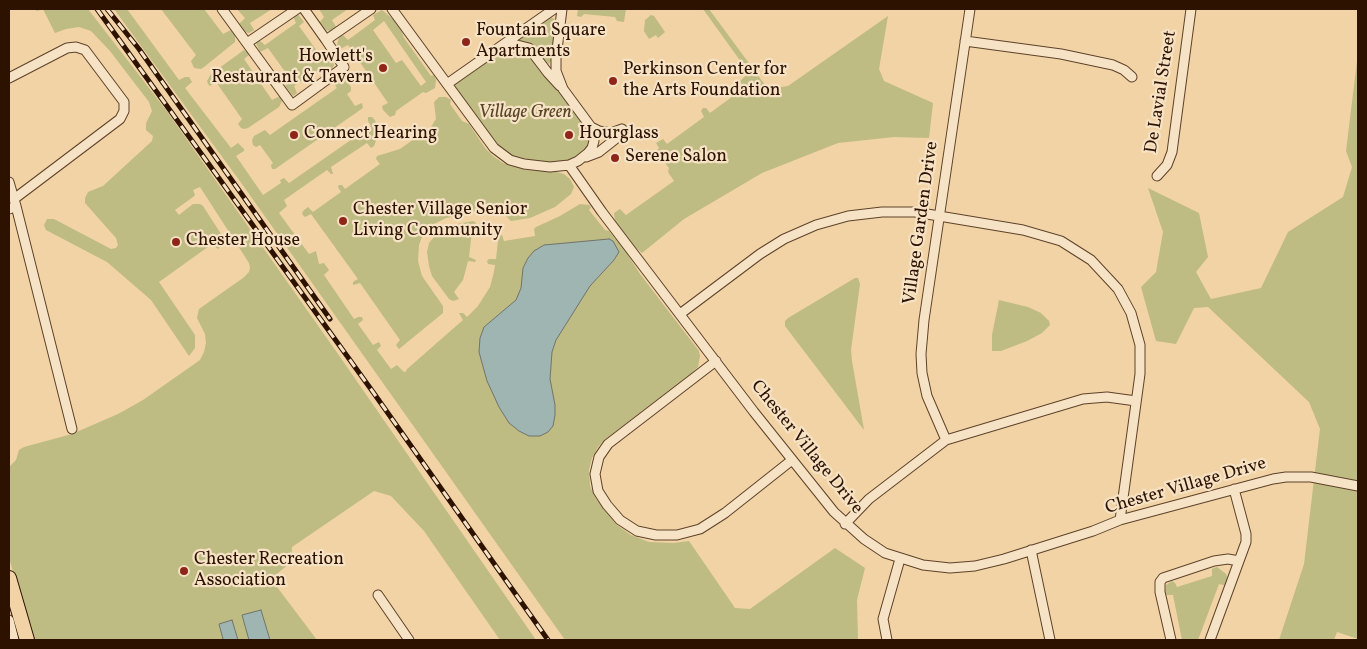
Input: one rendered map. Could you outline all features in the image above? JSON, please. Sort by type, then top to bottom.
[{"type":"main road","points":[[9,578],[27,640]]},
{"type":"street","points":[[222,9],[292,105],[344,67],[304,9]]},
{"type":"street","points":[[247,43],[297,9]]},
{"type":"street","points":[[326,40],[370,9]]},
{"type":"street","points":[[392,9],[485,137],[501,154],[510,160],[536,166],[560,167],[569,165],[599,152],[618,137],[622,129],[611,133],[591,128]]},
{"type":"street","points":[[447,84],[554,9]]},
{"type":"street","points":[[562,9],[556,66],[563,90]]},
{"type":"street","name":"Village Garden Drive","points":[[946,440],[927,396],[922,373],[921,354],[924,320],[970,9]]},
{"type":"street","name":"De Lavial Street","points":[[1157,176],[1167,165],[1172,152],[1191,9]]},
{"type":"street","points":[[965,41],[1061,54],[1113,65],[1124,70],[1132,77]]},
{"type":"street","points":[[494,50],[517,45],[529,48],[563,90],[594,134],[592,148],[583,158]]},
{"type":"street","points":[[9,78],[67,48],[76,47],[85,50],[124,102],[124,111],[120,119],[13,205]]},
{"type":"street","name":"Chester Village Drive","points":[[569,165],[613,226],[792,460],[845,524],[864,540],[885,553],[923,565],[950,568],[975,566],[1093,531],[1120,520],[1273,479],[1299,476],[1326,479],[1358,486]]},
{"type":"street","points":[[9,182],[13,205],[72,429]]},
{"type":"street","points":[[680,314],[760,254],[784,239],[816,225],[848,216],[882,212],[914,212],[1032,233],[1061,242],[1091,260],[1118,289],[1131,313],[1140,345],[1140,374],[1120,520]]},
{"type":"street","points":[[716,361],[608,444],[599,457],[595,474],[598,490],[607,505],[620,520],[637,531],[656,535],[677,535],[700,529],[725,513],[792,460]]},
{"type":"street","points":[[845,524],[869,499],[946,440],[1083,398],[1107,397],[1136,401]]},
{"type":"street","points":[[1210,640],[1246,542],[1234,489]]},
{"type":"street","points":[[1031,550],[1050,640]]},
{"type":"street","points":[[888,640],[883,619],[886,602],[900,559]]},
{"type":"street","points":[[1171,640],[1160,592],[1160,582],[1163,578],[1214,561],[1239,561]]},
{"type":"street","points":[[378,595],[409,640]]},
{"type":"street","points":[[9,620],[14,640]]},
{"type":"green space","points":[[43,9],[88,9],[166,110],[536,640],[500,640],[424,531],[391,496],[374,491],[292,547],[291,562],[271,579],[317,640],[27,640],[20,598],[9,557],[9,467],[16,460],[19,450],[72,434],[118,414],[143,400],[200,360],[206,343],[205,334],[197,318],[199,309],[243,278],[250,268],[249,263],[200,187],[193,190],[195,195],[175,210],[179,215],[193,204],[200,204],[224,241],[218,249],[212,244],[159,282],[195,335],[195,348],[189,356],[151,300],[107,262],[46,230],[44,225],[47,219],[54,219],[111,249],[116,248],[118,245],[116,238],[85,203],[85,198],[88,192],[103,186],[152,141],[153,136],[146,130],[146,123],[152,111],[149,102],[110,51],[91,31],[79,27],[55,33]]},
{"type":"green space","points":[[114,9],[127,9],[179,80],[189,77],[192,82],[185,88],[231,148],[238,143],[244,149],[244,151],[236,156],[263,195],[281,183],[280,180],[284,178],[289,183],[371,126],[368,117],[374,119],[380,130],[374,146],[371,148],[367,143],[331,167],[333,174],[327,170],[284,200],[287,206],[279,213],[309,254],[316,251],[319,264],[324,263],[329,270],[324,275],[354,319],[362,317],[363,320],[358,324],[373,345],[379,342],[381,346],[377,350],[391,369],[397,365],[404,372],[407,371],[463,320],[459,313],[463,313],[467,317],[478,306],[490,287],[494,272],[495,265],[488,264],[487,261],[489,259],[496,259],[498,241],[492,241],[491,237],[502,235],[504,241],[535,236],[534,229],[536,227],[580,204],[589,205],[591,207],[589,210],[626,252],[640,274],[699,351],[700,356],[698,367],[693,372],[603,441],[598,447],[592,458],[589,470],[590,486],[596,499],[617,525],[631,535],[649,542],[674,543],[689,541],[735,608],[750,609],[835,548],[865,568],[857,600],[858,640],[565,640],[242,184]]},
{"type":"green space","points":[[161,9],[204,9],[223,34],[231,30],[235,35],[235,42],[201,69],[194,68],[191,61],[196,55]]},
{"type":"green space","points":[[237,9],[272,9],[250,23],[254,30],[249,33],[245,32],[239,24],[245,18]]},
{"type":"green space","points":[[319,9],[348,9],[332,20],[336,27],[330,31],[326,30],[320,22],[324,17]]},
{"type":"green space","points":[[578,9],[626,9],[624,22],[617,21],[615,17],[584,14],[581,17],[577,16]]},
{"type":"green space","points":[[703,9],[709,9],[768,89],[788,86],[888,16],[879,69],[884,81],[933,103],[929,138],[894,137],[838,143],[762,173],[684,219],[642,253],[615,222],[614,213],[620,209],[626,215],[674,181],[668,172],[669,168],[655,154],[659,148],[656,143],[663,139],[667,144],[704,117],[701,111],[703,108],[706,108],[710,113],[744,88],[740,81],[749,73]]},
{"type":"green space","points":[[382,10],[394,20],[401,29],[404,38],[431,76],[434,75],[436,80],[435,88],[426,93],[423,92],[390,117],[383,110],[382,106],[388,103],[348,45],[340,49],[337,45],[339,37],[343,35],[348,40],[375,20],[373,15]],"holes":[[[384,21],[426,82],[421,86],[402,60],[396,63],[373,30]]]},
{"type":"green space","points":[[297,13],[304,22],[299,26],[322,58],[328,54],[334,65],[325,74],[319,69],[294,86],[297,93],[293,96],[285,86],[291,80],[268,48],[260,52],[256,43],[259,40],[265,45],[296,23],[293,16]]},
{"type":"green space","points":[[651,15],[654,16],[665,32],[658,38],[656,35],[649,39],[644,31],[645,20]]},
{"type":"green space","points":[[548,17],[557,21],[552,59],[549,64],[518,40]]},
{"type":"green space","name":"Village Green","points":[[529,48],[594,134],[583,158],[550,167],[501,154],[447,84],[494,51]]},
{"type":"green space","points":[[244,50],[250,54],[244,59],[272,100],[280,96],[282,101],[279,107],[244,129],[238,124],[242,119],[216,82],[210,86],[207,81],[211,74]]},
{"type":"green space","points":[[1358,53],[1358,639],[1337,632],[1334,640],[1279,640],[1304,564],[1320,429],[1309,402],[1208,307],[1194,308],[1176,344],[1156,341],[1141,287],[1156,272],[1163,232],[1148,188],[1199,213],[1208,257],[1196,272],[1211,299],[1261,288],[1288,232],[1343,197],[1352,167],[1346,151]]},
{"type":"green space","points":[[343,76],[351,87],[351,91],[347,94],[355,106],[362,103],[363,108],[275,169],[272,169],[271,165],[273,163],[260,145],[256,147],[253,145],[252,140],[254,136],[265,130],[270,135],[337,88],[333,82],[334,80]]},
{"type":"green space","points":[[439,97],[446,97],[451,100],[450,104],[462,121],[469,124],[485,148],[503,163],[527,170],[564,174],[570,179],[574,187],[571,194],[555,207],[530,218],[511,221],[501,211],[477,213],[471,209],[467,212],[468,214],[446,218],[432,225],[422,237],[419,245],[418,261],[422,276],[443,306],[443,313],[399,349],[396,345],[400,340],[360,283],[353,285],[353,282],[358,279],[311,214],[305,217],[302,214],[308,207],[313,212],[341,192],[338,187],[339,185],[342,185],[345,189],[380,164],[376,159],[377,156],[400,149],[431,127],[436,119],[434,102]]},
{"type":"green space","points":[[473,221],[481,231],[472,231],[469,257],[476,260],[475,262],[468,261],[463,280],[454,292],[459,299],[453,301],[449,299],[432,276],[427,252],[429,243],[441,229],[447,226]]},
{"type":"green space","points":[[858,278],[860,284],[851,350],[864,430],[785,326],[785,321],[788,318]]},
{"type":"green space","points":[[999,300],[1028,307],[1041,313],[1049,321],[1050,325],[1042,333],[1027,341],[1001,351],[992,351],[992,335]]},
{"type":"green space","points":[[1217,567],[1226,574],[1227,586],[1219,584],[1198,640],[1182,640],[1173,595],[1165,595],[1166,585],[1172,581],[1177,587],[1212,576],[1212,569]]},
{"type":"water","points":[[609,239],[613,241],[619,252],[590,286],[556,340],[552,352],[550,379],[555,405],[553,426],[548,432],[540,436],[529,436],[509,423],[487,381],[479,352],[480,338],[484,327],[516,300],[521,288],[523,268],[534,251],[544,245]]},
{"type":"water","points":[[261,610],[270,640],[249,640],[242,615]]},
{"type":"water","points":[[232,620],[238,640],[220,640],[223,639],[219,624]]},
{"type":"railway","points":[[97,9],[373,392],[548,640]]},
{"type":"railway","points":[[107,9],[139,49],[330,319]]},
{"type":"place","name":"Fountain Square Apartments","points":[[466,42]]},
{"type":"place","name":"Howlett's Restaurant & Tavern","points":[[383,68]]},
{"type":"place","name":"Perkinson Center for the Arts Foundation","points":[[613,81]]},
{"type":"place","name":"Connect Hearing","points":[[294,135]]},
{"type":"place","name":"Hourglass","points":[[569,135]]},
{"type":"place","name":"Serene Salon","points":[[615,158]]},
{"type":"place","name":"Chester Village Senior Living Community","points":[[343,221]]},
{"type":"place","name":"Chester House","points":[[176,242]]},
{"type":"place","name":"Chester Recreation Association","points":[[184,571]]}]
